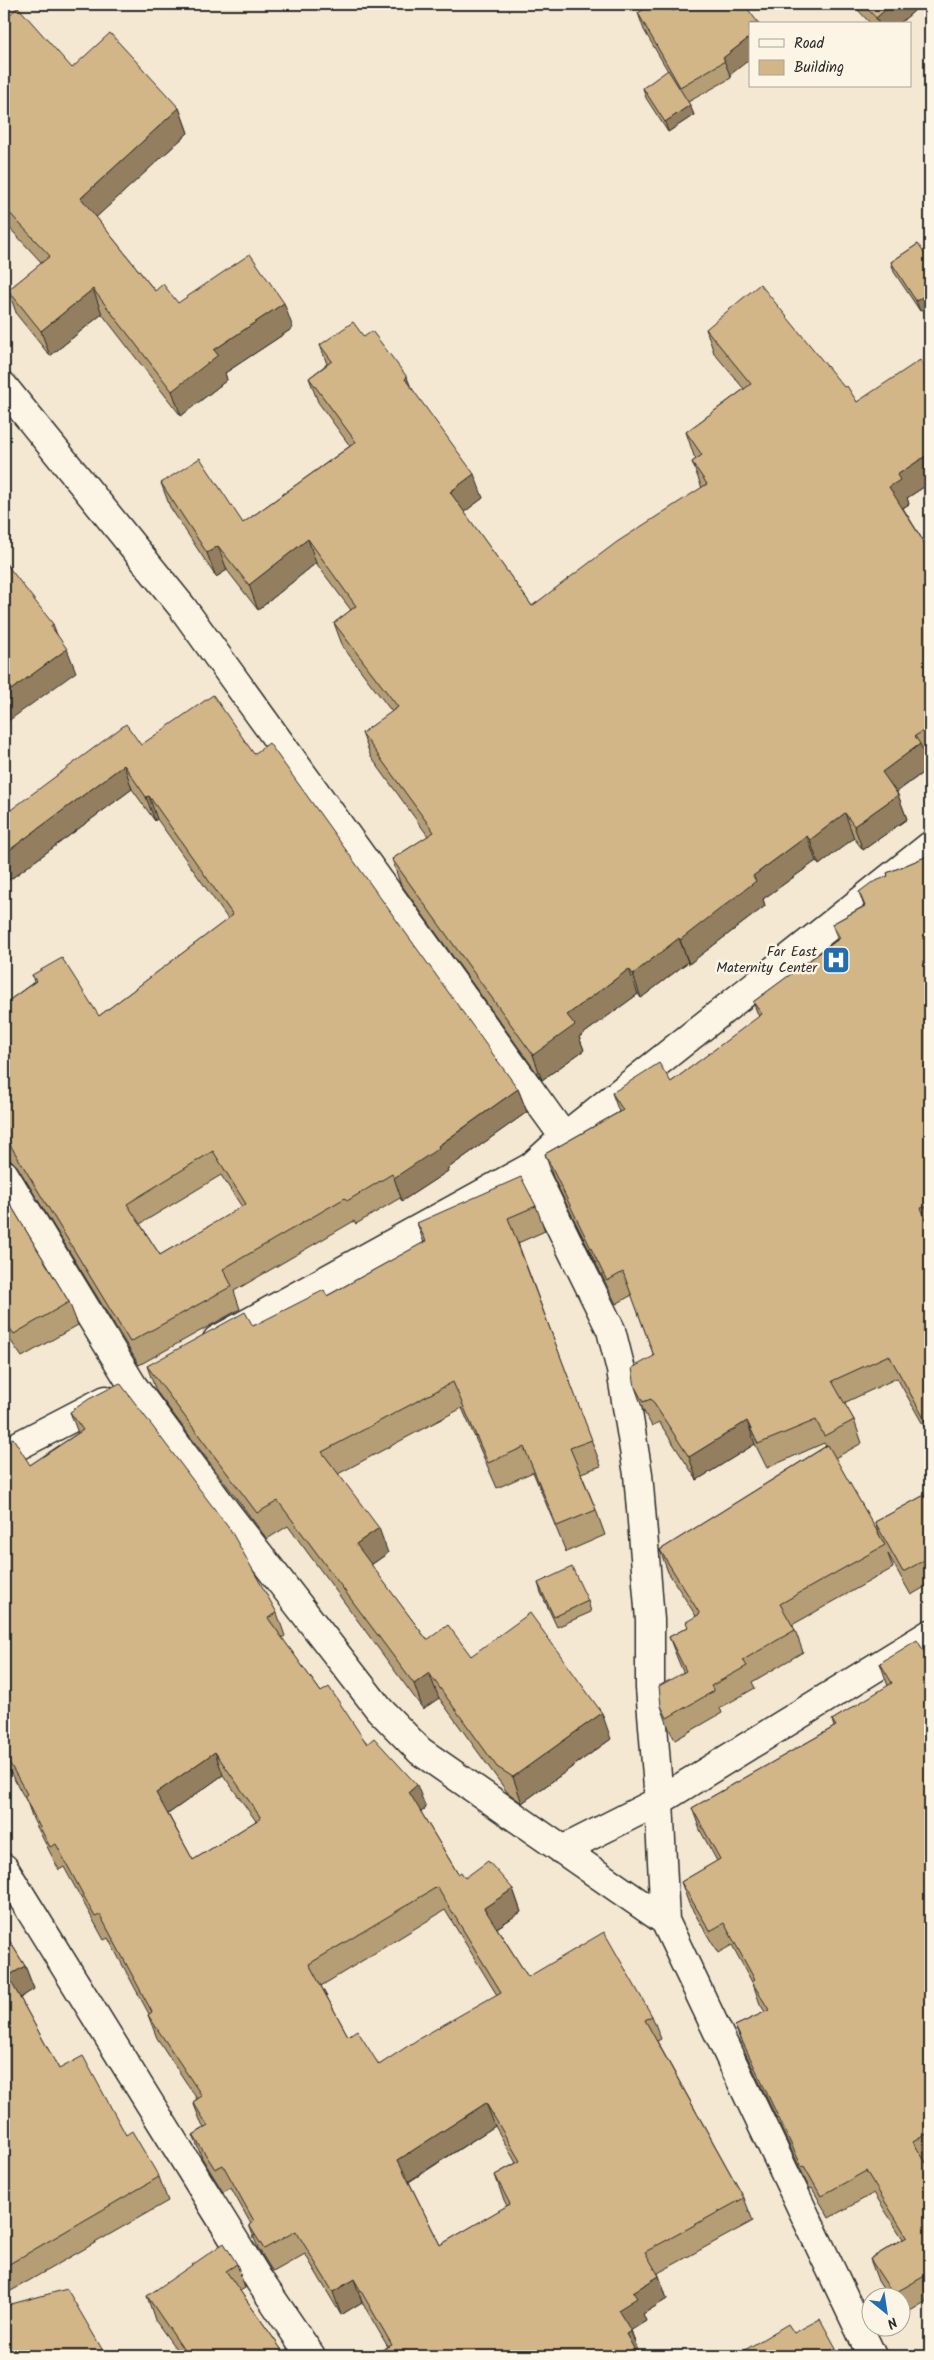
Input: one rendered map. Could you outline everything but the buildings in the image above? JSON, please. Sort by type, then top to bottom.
[{"type":"street","points":[[4,387],[182,607],[564,1137]]},
{"type":"street","points":[[194,1352],[531,1167],[564,1137],[930,846]]},
{"type":"street","points":[[531,1167],[612,1330],[621,1370],[638,1474],[650,1620],[650,1688],[659,1801],[665,1921],[872,2356]]},
{"type":"street","points":[[4,1174],[133,1386],[227,1512],[380,1710],[420,1751],[665,1921]]},
{"type":"street","points":[[4,1453],[159,1372]]},
{"type":"street","points":[[562,1850],[659,1801],[930,1634]]},
{"type":"street","points":[[4,1868],[259,2280],[311,2356]]},
{"type":"place","name":"Far East Maternity Center","points":[[836,960]]}]
